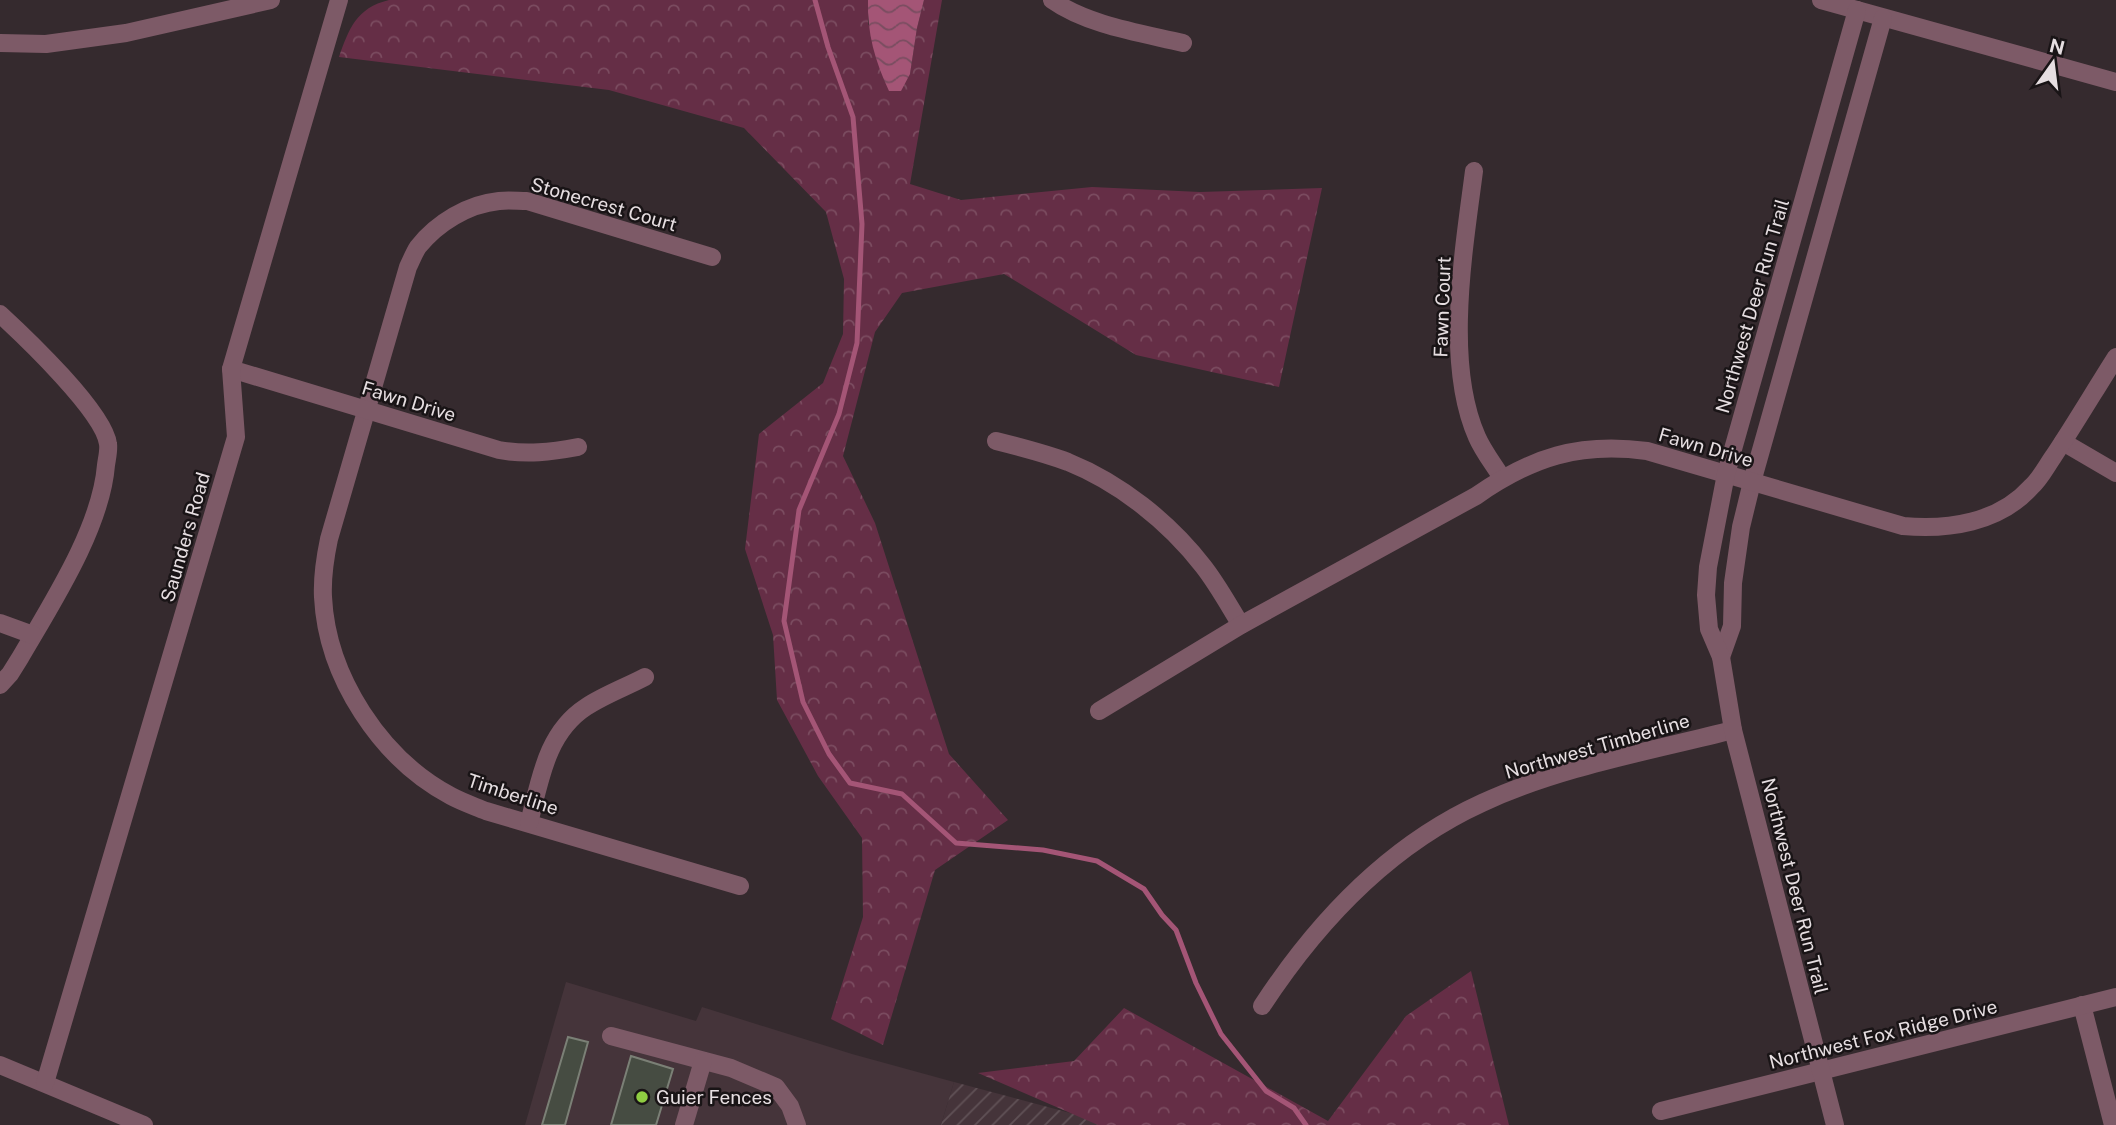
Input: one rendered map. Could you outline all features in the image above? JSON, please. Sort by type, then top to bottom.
[{"type":"street","points":[[0,43],[46,44],[126,33],[271,0]]},
{"type":"street","name":"Saunders Road","points":[[45,1083],[236,437],[231,369],[339,0]]},
{"type":"street","points":[[1052,0],[1078,14],[1183,43]]},
{"type":"street","points":[[1821,0],[2116,82]]},
{"type":"street","name":"Northwest Deer Run Trail","points":[[1835,1125],[1733,730],[1721,657],[1709,629],[1706,594],[1708,567],[1726,474],[1857,10]]},
{"type":"street","name":"Northwest Deer Run Trail","points":[[1721,657],[1732,626],[1733,583],[1741,527],[1752,482],[1883,18]]},
{"type":"street","name":"Fawn Court","points":[[1474,171],[1460,308],[1459,349],[1467,407],[1477,438],[1502,478]]},
{"type":"street","name":"Stonecrest Court","points":[[367,410],[408,267],[418,248],[434,231],[456,215],[476,206],[499,201],[527,201],[712,257]]},
{"type":"street","points":[[1789,251],[1815,258]]},
{"type":"street","points":[[0,314],[38,349],[79,397],[102,427],[108,443],[99,503],[84,540],[33,635],[10,674],[0,685]]},
{"type":"street","name":"Fawn Drive","points":[[1099,711],[1241,625],[1476,496],[1502,478],[1556,454],[1611,448],[1647,451],[1903,526],[1930,529],[1960,526],[1987,517],[2031,488],[2116,357]]},
{"type":"street","name":"Fawn Drive","points":[[231,369],[499,450],[520,454],[578,447]]},
{"type":"street","name":"Timberline","points":[[367,410],[329,539],[324,567],[323,599],[337,661],[374,732],[400,758],[451,796],[486,811],[740,886]]},
{"type":"street","points":[[996,441],[1071,463],[1101,479],[1157,518],[1184,543],[1205,568],[1241,625]]},
{"type":"street","points":[[2063,442],[2116,473]]},
{"type":"street","points":[[0,623],[33,635]]},
{"type":"street","points":[[529,823],[547,757],[555,739],[585,708],[645,677]]},
{"type":"street","name":"Northwest Timberline","points":[[1262,1006],[1290,965],[1328,919],[1383,866],[1438,826],[1482,803],[1562,774],[1733,730]]},
{"type":"street","name":"Northwest Fox Ridge Drive","points":[[1661,1111],[2116,997]]},
{"type":"street","points":[[2082,1005],[2113,1125]]},
{"type":"street","points":[[611,1036],[731,1068],[776,1087],[790,1106],[797,1125]]},
{"type":"street","points":[[684,1125],[703,1061]]},
{"type":"street","points":[[0,1065],[144,1125]]},
{"type":"shaded area","points":[[566,982],[696,1021],[702,1007],[852,1054],[954,1082],[941,1125],[525,1125]]},
{"type":"shaded area","points":[[954,1082],[1115,1125],[941,1125]]},
{"type":"green space","points":[[389,0],[868,0],[868,24],[910,74],[924,0],[942,0],[910,184],[961,200],[1092,187],[1200,192],[1322,188],[1279,387],[1136,355],[1004,274],[902,293],[875,332],[843,456],[875,523],[949,754],[1008,820],[935,870],[883,1045],[831,1019],[863,917],[862,838],[818,776],[777,700],[773,635],[745,549],[759,434],[823,383],[843,334],[844,279],[826,212],[744,128],[609,90],[339,57],[346,37],[361,14]]},
{"type":"green space","points":[[1471,971],[1509,1125],[1098,1125],[978,1073],[1074,1061],[1124,1008],[1328,1121],[1406,1016]]},
{"type":"water","points":[[868,0],[924,0],[910,74],[901,91],[889,91],[880,69],[873,47]]},
{"type":"building","points":[[568,1037],[588,1042],[565,1125],[542,1125]]},
{"type":"building","name":"Guier Fences","points":[[631,1056],[673,1069],[656,1125],[611,1125]]},
{"type":"waterway","points":[[815,0],[828,47],[853,117],[862,224],[857,343],[839,414],[799,510],[784,621],[803,702],[829,754],[850,783],[902,794],[956,843],[1043,850],[1097,861],[1144,889],[1176,930],[1196,983],[1221,1034],[1266,1091],[1294,1108],[1306,1125]]},
{"type":"place","name":"Guier Fences","points":[[642,1097]]}]
